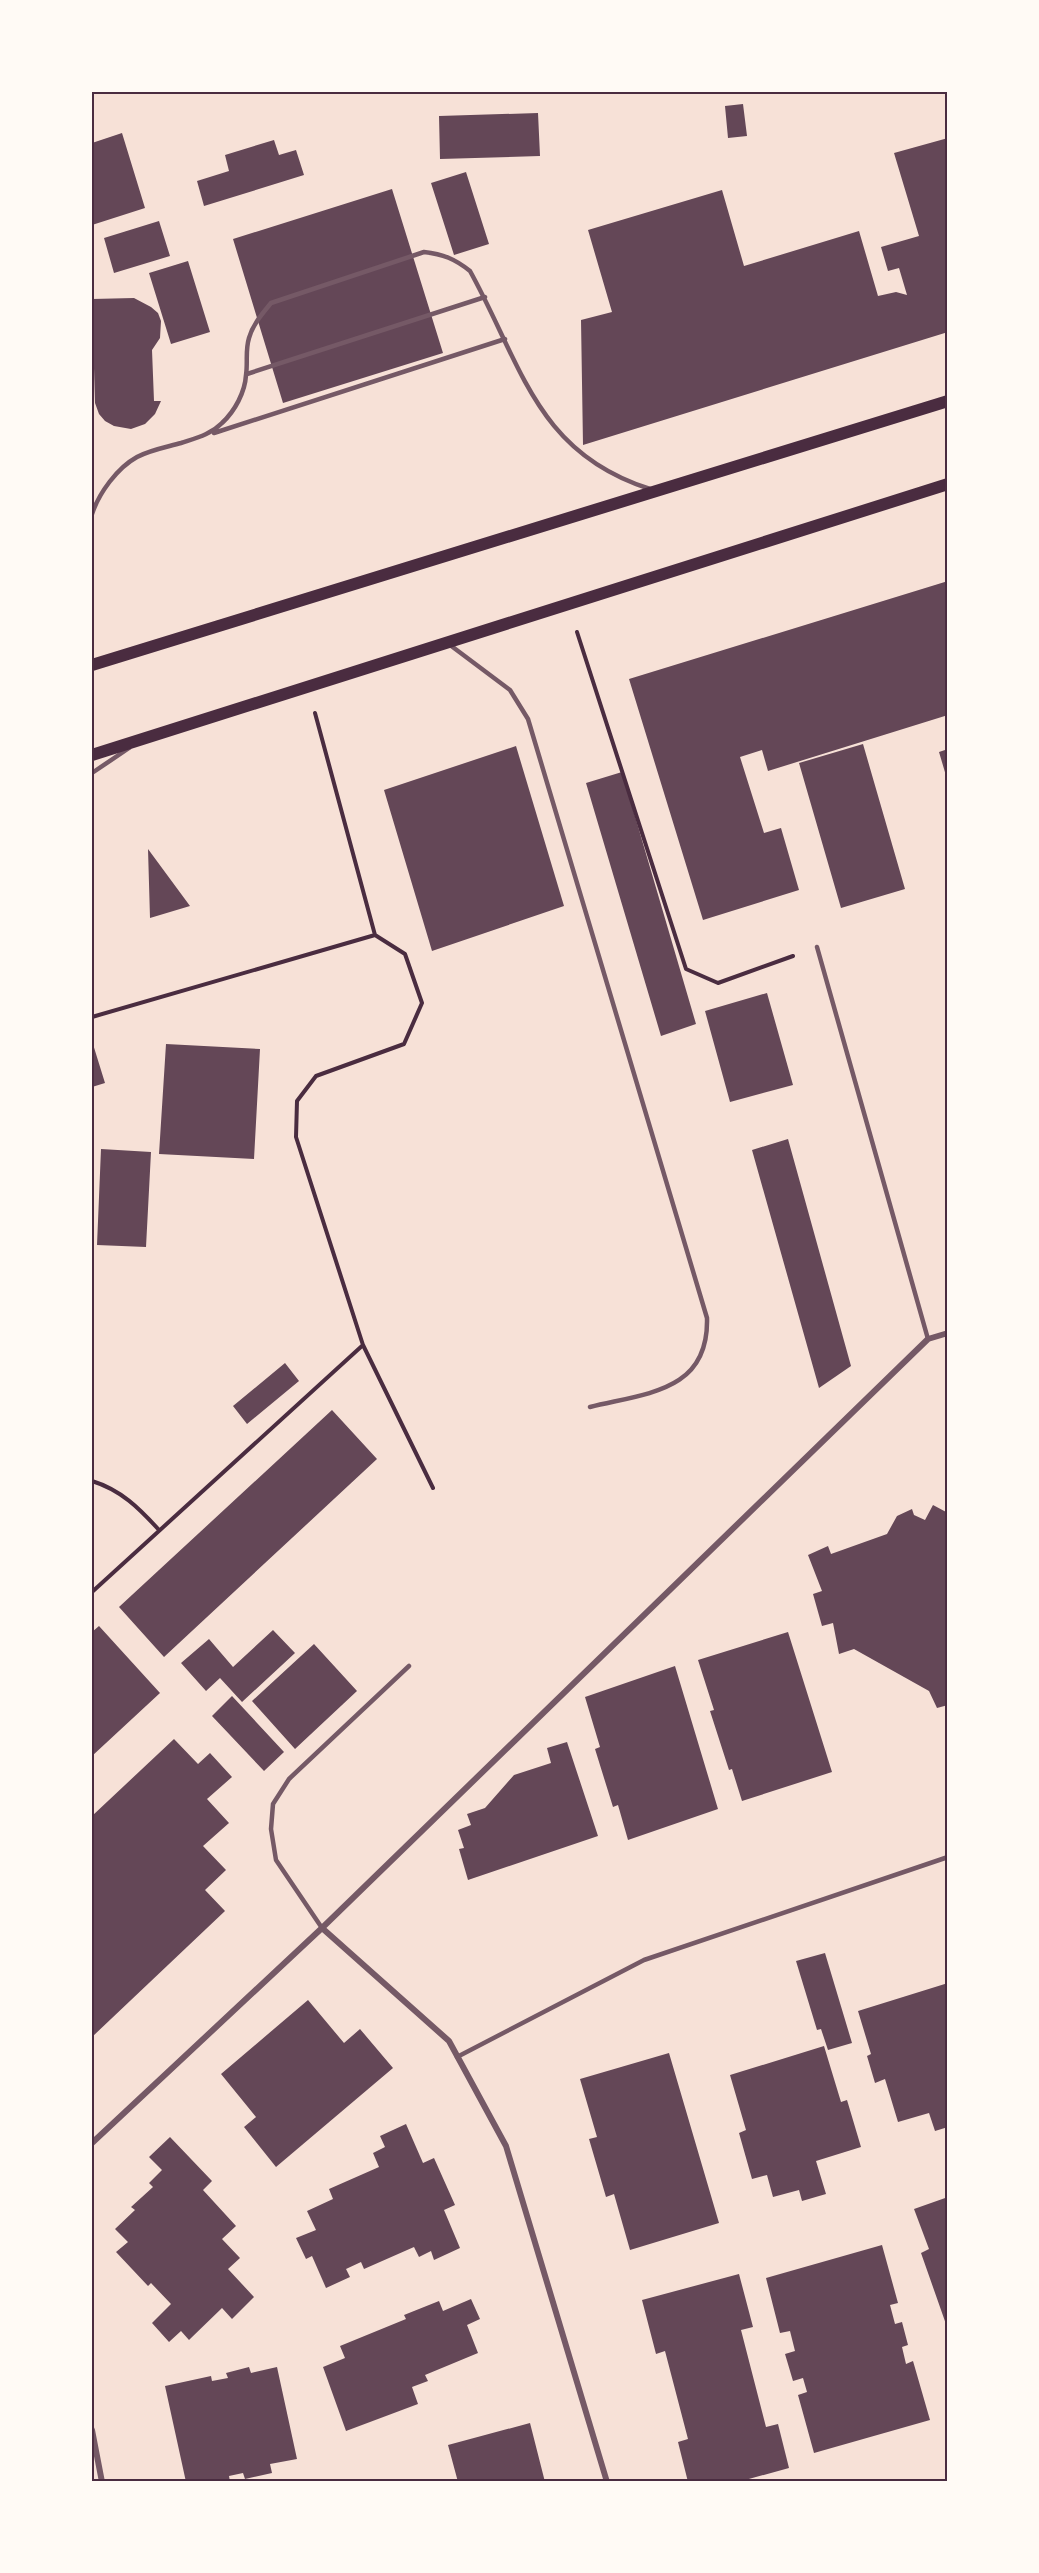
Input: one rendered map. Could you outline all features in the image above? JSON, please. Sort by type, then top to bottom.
[{"type":"main road","points":[[92,665],[948,401]]},
{"type":"main road","points":[[92,755],[569,606],[948,484]]},
{"type":"street","points":[[92,2143],[322,1928],[928,1339],[948,1333]]},
{"type":"street","points":[[322,1928],[449,2041],[506,2146],[607,2481]]},
{"type":"street","points":[[92,2430],[102,2481]]},
{"type":"lane","points":[[208,434],[223,423],[235,409],[247,374],[245,355],[249,336],[258,318],[271,303],[424,252],[440,254],[455,260],[470,271],[540,410],[558,434],[581,455],[604,470],[629,482],[655,490]]},
{"type":"lane","points":[[247,374],[485,297]]},
{"type":"lane","points":[[92,514],[105,489],[119,471],[137,457],[505,339]]},
{"type":"lane","points":[[447,643],[510,690],[528,719],[706,1318],[707,1338],[690,1373],[668,1388],[590,1407]]},
{"type":"lane","points":[[92,774],[144,738]]},
{"type":"lane","points":[[817,947],[928,1339]]},
{"type":"lane","points":[[322,1928],[276,1860],[271,1829],[273,1804],[290,1779],[409,1666]]},
{"type":"lane","points":[[457,2057],[644,1960],[948,1857]]},
{"type":"path","points":[[569,606],[686,969],[718,983],[817,947]]},
{"type":"path","points":[[308,687],[375,935],[405,954],[422,1003],[404,1044],[316,1076],[297,1101],[296,1137],[363,1345],[433,1488]]},
{"type":"path","points":[[92,1017],[375,935]]},
{"type":"path","points":[[92,1592],[363,1345]]},
{"type":"path","points":[[92,1481],[110,1487],[139,1507],[159,1530]]},
{"type":"building","points":[[743,104],[747,136],[728,138],[725,106]]},
{"type":"building","points":[[538,113],[540,156],[440,159],[439,116]]},
{"type":"building","points":[[122,133],[145,208],[92,225],[92,143]]},
{"type":"building","points":[[948,138],[948,332],[583,445],[581,320],[612,312],[588,230],[722,190],[744,266],[859,231],[878,296],[896,292],[907,295],[899,268],[888,271],[881,247],[919,236],[894,153]]},
{"type":"building","points":[[274,140],[279,155],[296,150],[304,175],[204,206],[197,181],[229,171],[225,155]]},
{"type":"building","points":[[466,172],[489,244],[454,255],[431,183]]},
{"type":"building","points":[[392,189],[443,353],[283,403],[233,239]]},
{"type":"building","points":[[159,221],[170,256],[114,273],[104,238]]},
{"type":"building","points":[[188,261],[210,332],[171,344],[149,273]]},
{"type":"building","points":[[134,298],[151,307],[158,313],[161,321],[160,338],[152,350],[154,401],[161,401],[155,414],[145,424],[131,429],[114,426],[105,421],[99,414],[95,403],[92,299]]},
{"type":"building","points":[[948,581],[948,715],[768,771],[762,750],[740,757],[764,833],[781,828],[799,890],[703,920],[629,679]]},
{"type":"building","points":[[863,744],[905,889],[841,908],[799,763]]},
{"type":"building","points":[[516,746],[564,906],[432,951],[384,790]]},
{"type":"building","points":[[948,749],[948,779],[947,779],[939,752]]},
{"type":"building","points":[[622,772],[696,1024],[661,1036],[586,783]]},
{"type":"building","points":[[148,849],[190,906],[150,918]]},
{"type":"building","points":[[767,993],[793,1085],[730,1102],[705,1011]]},
{"type":"building","points":[[92,1041],[105,1083],[92,1087]]},
{"type":"building","points":[[166,1044],[260,1049],[254,1159],[159,1154]]},
{"type":"building","points":[[788,1139],[851,1366],[819,1388],[752,1150]]},
{"type":"building","points":[[101,1149],[151,1152],[146,1247],[97,1245]]},
{"type":"building","points":[[285,1363],[299,1381],[247,1424],[233,1406]]},
{"type":"building","points":[[332,1410],[377,1459],[164,1657],[119,1607]]},
{"type":"building","points":[[933,1505],[948,1513],[948,1705],[937,1708],[929,1691],[854,1649],[839,1654],[833,1623],[822,1626],[813,1594],[822,1591],[808,1555],[828,1546],[831,1554],[887,1534],[897,1516],[912,1509],[914,1515],[925,1520]]},
{"type":"building","points":[[99,1626],[160,1693],[92,1756],[92,1632]]},
{"type":"building","points":[[273,1630],[295,1653],[242,1702],[220,1678],[206,1691],[181,1663],[209,1639],[233,1667]]},
{"type":"building","points":[[788,1632],[832,1772],[742,1801],[732,1769],[729,1770],[710,1711],[714,1710],[698,1660]]},
{"type":"building","points":[[314,1644],[357,1691],[295,1749],[252,1701]]},
{"type":"building","points":[[675,1666],[718,1809],[628,1840],[618,1805],[613,1807],[595,1749],[600,1747],[585,1697]]},
{"type":"building","points":[[232,1696],[284,1752],[264,1771],[212,1716]]},
{"type":"building","points":[[174,1739],[198,1764],[210,1753],[232,1777],[207,1799],[229,1823],[203,1846],[226,1870],[205,1890],[225,1911],[92,2037],[92,1816]]},
{"type":"building","points":[[567,1742],[598,1836],[468,1880],[459,1849],[464,1848],[458,1830],[471,1825],[467,1814],[485,1808],[514,1775],[551,1763],[547,1748]]},
{"type":"building","points":[[825,1953],[852,2043],[828,2050],[821,2029],[817,2030],[796,1961]]},
{"type":"building","points":[[948,1983],[948,2127],[935,2131],[929,2113],[898,2122],[885,2079],[875,2083],[867,2056],[871,2054],[858,2011]]},
{"type":"building","points":[[308,2000],[344,2043],[360,2029],[393,2068],[276,2167],[244,2127],[256,2117],[221,2074]]},
{"type":"building","points":[[824,2046],[841,2102],[847,2100],[861,2147],[816,2161],[826,2194],[802,2201],[799,2190],[773,2197],[767,2175],[752,2179],[739,2133],[746,2130],[730,2075]]},
{"type":"building","points":[[669,2053],[719,2223],[630,2250],[614,2194],[606,2197],[589,2139],[597,2137],[580,2079]]},
{"type":"building","points":[[406,2124],[423,2163],[434,2158],[455,2205],[444,2210],[460,2248],[434,2260],[431,2251],[419,2257],[414,2247],[364,2269],[361,2262],[346,2269],[350,2277],[326,2288],[312,2256],[306,2259],[296,2238],[316,2230],[307,2211],[333,2199],[329,2189],[379,2167],[373,2153],[385,2147],[380,2136]]},
{"type":"building","points":[[170,2137],[212,2181],[203,2190],[236,2226],[222,2239],[240,2258],[228,2269],[254,2297],[232,2319],[222,2308],[189,2340],[181,2331],[169,2342],[152,2323],[171,2304],[151,2283],[148,2286],[116,2252],[128,2242],[115,2229],[135,2210],[131,2207],[153,2187],[149,2183],[162,2170],[149,2157]]},
{"type":"building","points":[[948,2197],[947,2327],[921,2253],[929,2249],[914,2209]]},
{"type":"building","points":[[882,2245],[898,2303],[890,2305],[895,2324],[902,2322],[908,2345],[902,2347],[906,2364],[913,2361],[930,2420],[814,2453],[798,2395],[807,2392],[803,2378],[793,2381],[785,2354],[795,2351],[790,2331],[780,2333],[766,2278]]},
{"type":"building","points":[[739,2274],[753,2327],[741,2330],[766,2427],[778,2424],[789,2468],[738,2482],[688,2482],[678,2442],[688,2439],[665,2351],[656,2354],[642,2300]]},
{"type":"building","points":[[471,2299],[480,2319],[467,2325],[478,2353],[425,2375],[428,2381],[412,2387],[418,2404],[346,2431],[323,2367],[345,2358],[340,2346],[406,2319],[404,2315],[439,2301],[443,2311]]},
{"type":"building","points":[[249,2367],[251,2373],[277,2367],[297,2459],[270,2464],[272,2473],[245,2479],[243,2473],[229,2476],[230,2482],[186,2482],[165,2386],[211,2376],[212,2381],[228,2378],[226,2373]]},
{"type":"building","points":[[530,2423],[545,2482],[458,2482],[448,2445]]}]
